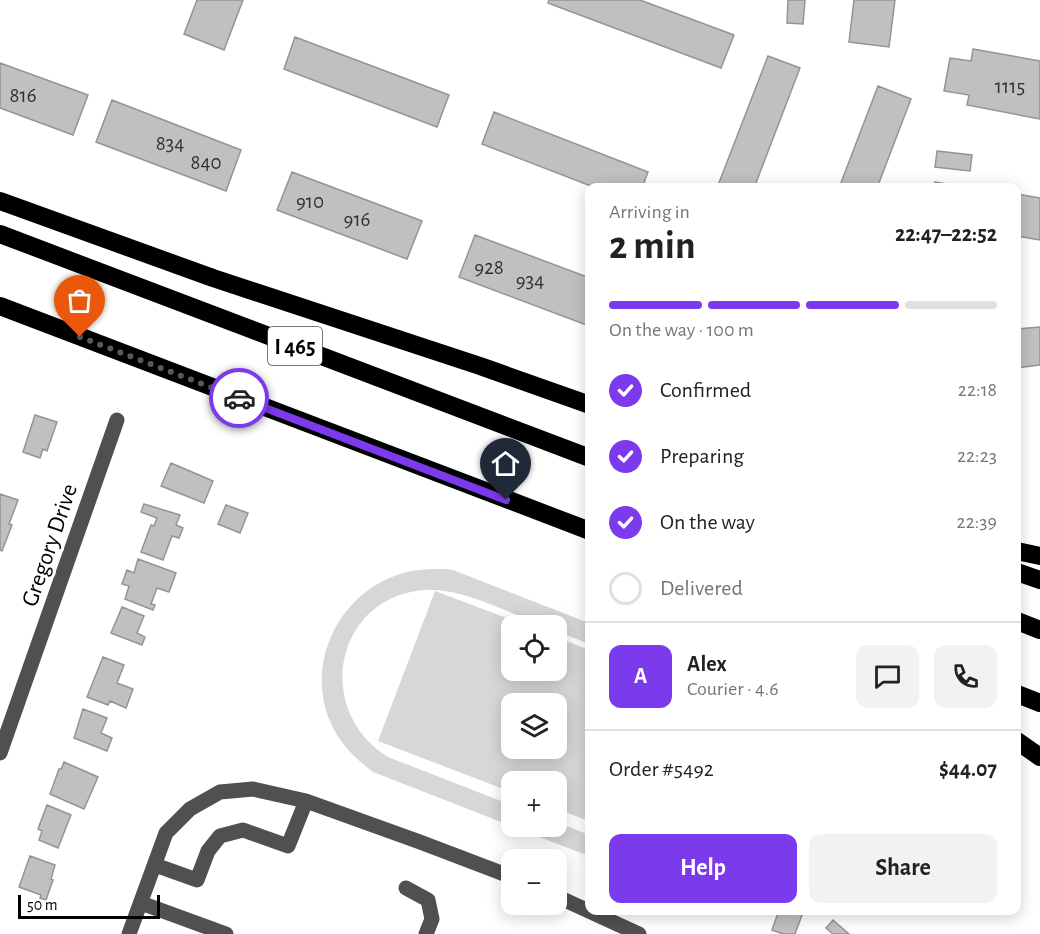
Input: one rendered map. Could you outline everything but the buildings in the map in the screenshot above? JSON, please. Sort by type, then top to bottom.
[{"type":"highway","points":[[0,201],[213,278],[585,403]]},
{"type":"highway","name":"I 465","points":[[0,234],[585,456]]},
{"type":"highway","points":[[0,306],[585,529]]},
{"type":"highway","points":[[1021,552],[1040,556]]},
{"type":"highway","points":[[1021,573],[1040,580]]},
{"type":"highway","points":[[1021,623],[1040,630]]},
{"type":"highway","points":[[1021,696],[1040,703]]},
{"type":"highway","points":[[1021,744],[1040,757]]},
{"type":"street","name":"Gregory Drive","points":[[0,753],[117,420]]},
{"type":"street","points":[[129,934],[166,833],[190,809],[220,792],[253,789],[306,801],[501,873]]},
{"type":"street","points":[[155,865],[197,880],[208,852],[220,836],[243,830],[288,846],[306,801]]},
{"type":"street","points":[[406,888],[428,900],[432,919],[426,934]]},
{"type":"street","points":[[567,901],[585,909]]},
{"type":"street","points":[[141,903],[226,934]]},
{"type":"street","points":[[598,915],[639,934]]},
{"type":"shaded area","points":[[453,570],[585,621],[585,642],[567,635],[567,615],[517,615],[469,597],[439,590],[425,590],[395,597],[371,612],[354,633],[345,658],[343,685],[349,712],[364,737],[388,757],[501,801],[501,822],[373,772],[344,745],[328,717],[322,692],[323,667],[329,643],[340,620],[356,601],[376,585],[406,572]]},
{"type":"shaded area","points":[[435,591],[501,616],[501,681],[567,681],[567,641],[585,648],[585,820],[567,813],[567,771],[501,771],[501,788],[378,741]]},
{"type":"shaded area","points":[[567,826],[585,833],[585,854],[539,837],[567,837]]},
{"type":"way so far","points":[[80,337],[239,398]]},
{"type":"route","points":[[239,398],[506,500]]}]
